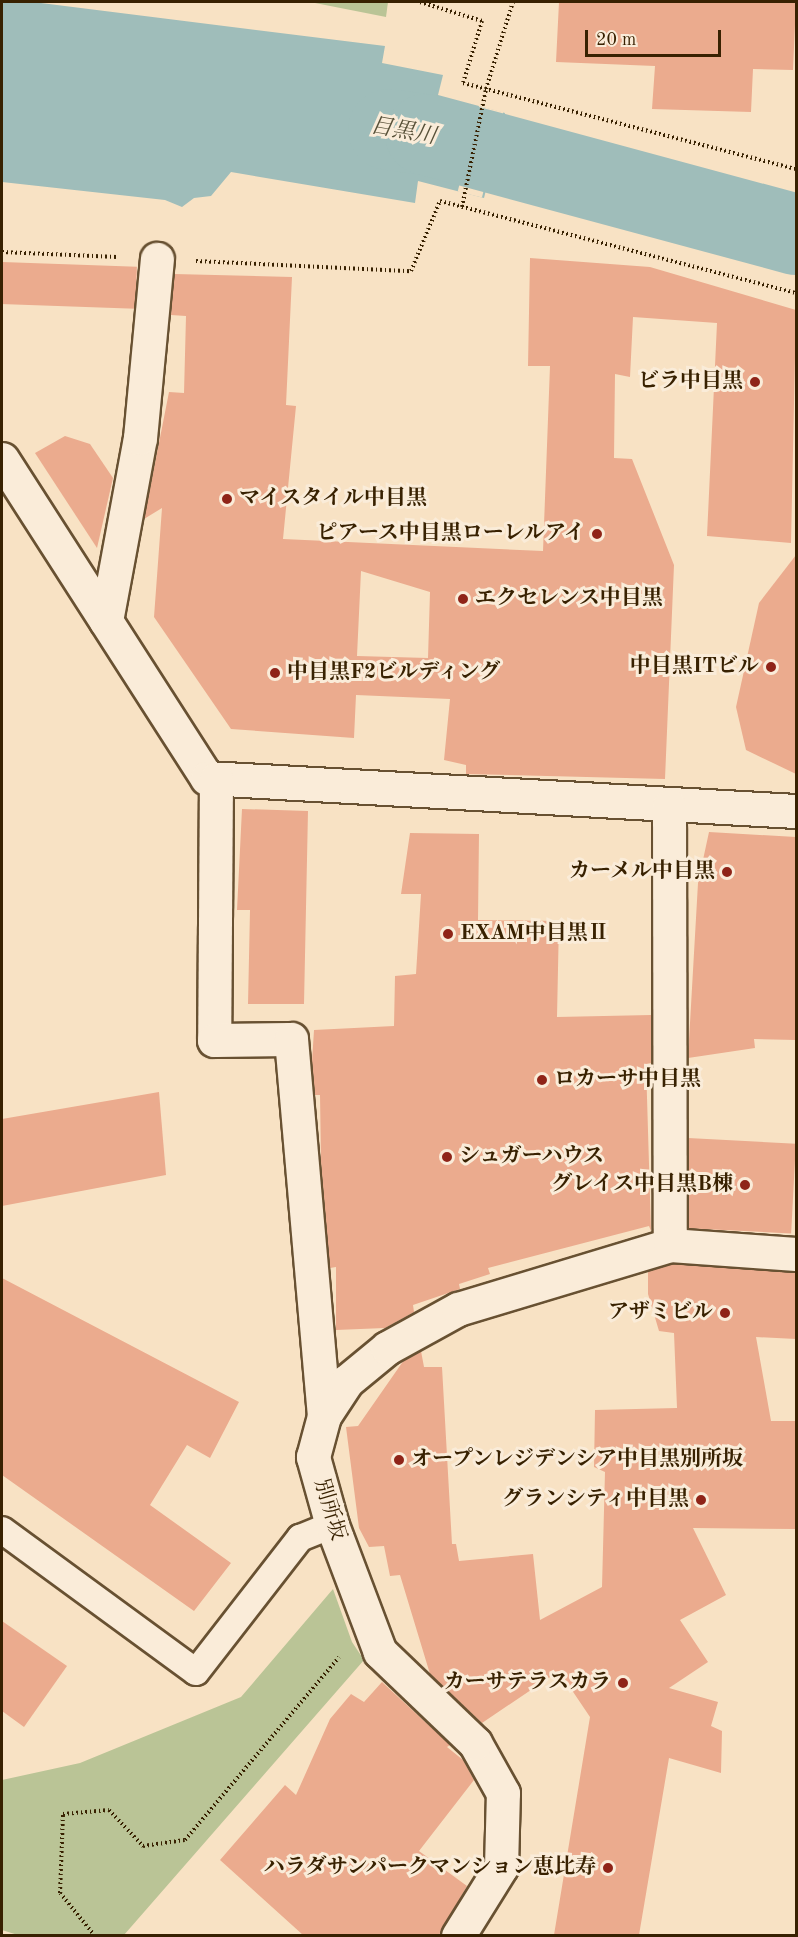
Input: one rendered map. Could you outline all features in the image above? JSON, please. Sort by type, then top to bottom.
[{"type":"street","points":[[106,621],[140,438],[157,259]]},
{"type":"street","points":[[2,459],[207,778],[669,806],[796,811]]},
{"type":"street","points":[[216,779],[214,1040],[291,1039],[324,1416]]},
{"type":"street","points":[[669,806],[670,1245],[796,1254]]},
{"type":"street","name":"別所坂","points":[[458,1935],[501,1867],[503,1793],[475,1743],[380,1652],[332,1525],[313,1457],[324,1416],[346,1381],[379,1354],[458,1309],[670,1245]]},
{"type":"lane","points":[[2,1530],[196,1672],[300,1538],[332,1525]]},
{"type":"path","points":[[420,2],[482,21],[463,83],[796,169]]},
{"type":"path","points":[[462,207],[486,89],[513,2]]},
{"type":"path","points":[[2,252],[411,271],[440,201],[796,293]]},
{"type":"path","points":[[94,1935],[60,1893],[63,1814],[109,1810],[143,1846],[184,1840],[344,1651]]},
{"type":"green space","points":[[310,2],[388,2],[386,17]]},
{"type":"green space","points":[[333,1589],[352,1642],[364,1660],[124,1935],[21,1936],[2,1930],[2,1780],[80,1763],[241,1697]]},
{"type":"water","points":[[2,2],[33,2],[385,46],[382,63],[443,75],[438,95],[505,113],[484,198],[418,181],[415,203],[231,172],[211,196],[194,198],[182,207],[165,200],[2,182]]},
{"type":"pier","points":[[479,106],[503,112],[482,197],[458,191]]},
{"type":"building","points":[[559,2],[796,2],[793,70],[753,69],[751,112],[652,109],[655,66],[556,62]]},
{"type":"building","points":[[530,258],[650,267],[796,310],[791,543],[707,536],[717,323],[633,317],[630,377],[615,374],[614,458],[632,459],[674,565],[665,779],[466,774],[466,765],[444,760],[450,699],[356,695],[354,738],[231,729],[154,617],[162,508],[144,519],[169,392],[184,393],[186,316],[171,315],[174,274],[292,277],[286,405],[296,406],[283,539],[543,551],[550,366],[528,366]],"holes":[[[361,571],[430,592],[428,658],[357,656]]]},
{"type":"building","points":[[2,262],[137,267],[135,309],[2,304]]},
{"type":"building","points":[[65,436],[90,444],[113,478],[97,548],[35,453]]},
{"type":"building","name":"中目黒ITビル","points":[[796,555],[796,774],[746,750],[736,707],[759,603]]},
{"type":"building","points":[[242,809],[308,811],[304,1004],[248,1004],[250,910],[237,910]]},
{"type":"building","points":[[709,832],[796,837],[796,1040],[754,1039],[755,1048],[688,1058],[698,883]]},
{"type":"building","points":[[410,833],[479,834],[478,920],[559,921],[557,1017],[651,1015],[651,1063],[646,1064],[651,1231],[649,1226],[488,1268],[490,1274],[459,1284],[460,1289],[413,1305],[414,1312],[385,1328],[336,1330],[336,1267],[330,1268],[321,1162],[320,1095],[315,1095],[312,1062],[314,1030],[394,1026],[395,976],[416,974],[421,894],[401,894]]},
{"type":"building","points":[[159,1092],[166,1175],[2,1206],[2,1119]]},
{"type":"building","name":"グレイス中目黒B棟","points":[[688,1138],[796,1144],[791,1234],[683,1228]]},
{"type":"building","points":[[672,1264],[796,1272],[796,1339],[756,1337],[771,1421],[796,1421],[796,1529],[693,1528],[726,1595],[680,1620],[708,1662],[669,1688],[718,1702],[711,1726],[722,1731],[721,1773],[669,1758],[639,1935],[554,1935],[590,1717],[559,1671],[482,1723],[430,1674],[400,1575],[390,1576],[384,1546],[369,1547],[359,1528],[346,1427],[358,1426],[404,1360],[421,1351],[424,1367],[442,1367],[452,1544],[456,1544],[459,1561],[533,1554],[540,1620],[602,1587],[605,1472],[594,1467],[595,1410],[677,1408],[674,1333],[659,1331],[648,1294],[648,1271]]},
{"type":"building","points":[[2,1278],[239,1402],[210,1458],[187,1445],[150,1505],[231,1563],[194,1611],[2,1475]]},
{"type":"building","points":[[2,1621],[67,1666],[24,1727],[2,1711]]},
{"type":"building","points":[[382,1682],[450,1745],[447,1747],[463,1760],[474,1780],[419,1851],[467,1886],[439,1935],[303,1935],[220,1860],[285,1785],[296,1795],[330,1719],[351,1694],[364,1702]]},
{"type":"waterway","name":"目黒川","points":[[388,129],[425,134],[796,234]]},
{"type":"place","name":"ビラ中目黒","points":[[755,382]]},
{"type":"place","name":"マイスタイル中目黒","points":[[227,499]]},
{"type":"place","name":"ピアース中目黒ローレルアイ","points":[[597,534]]},
{"type":"place","name":"エクセレンス中目黒","points":[[463,599]]},
{"type":"place","name":"中目黒ITビル","points":[[771,667]]},
{"type":"place","name":"中目黒F2ビルディング","points":[[275,673]]},
{"type":"place","name":"カーメル中目黒","points":[[727,872]]},
{"type":"place","name":"EXAM中目黒Ⅱ","points":[[448,934]]},
{"type":"place","name":"ロカーサ中目黒","points":[[542,1080]]},
{"type":"place","name":"シュガーハウス","points":[[447,1157]]},
{"type":"place","name":"グレイス中目黒B棟","points":[[745,1185]]},
{"type":"place","name":"アザミビル","points":[[725,1313]]},
{"type":"place","name":"オープンレジデンシア中目黒別所坂","points":[[399,1460]]},
{"type":"place","name":"グランシティ中目黒","points":[[701,1500]]},
{"type":"place","name":"カーサテラスカラ","points":[[623,1683]]},
{"type":"place","name":"ハラダサンパークマンション恵比寿","points":[[608,1868]]}]
